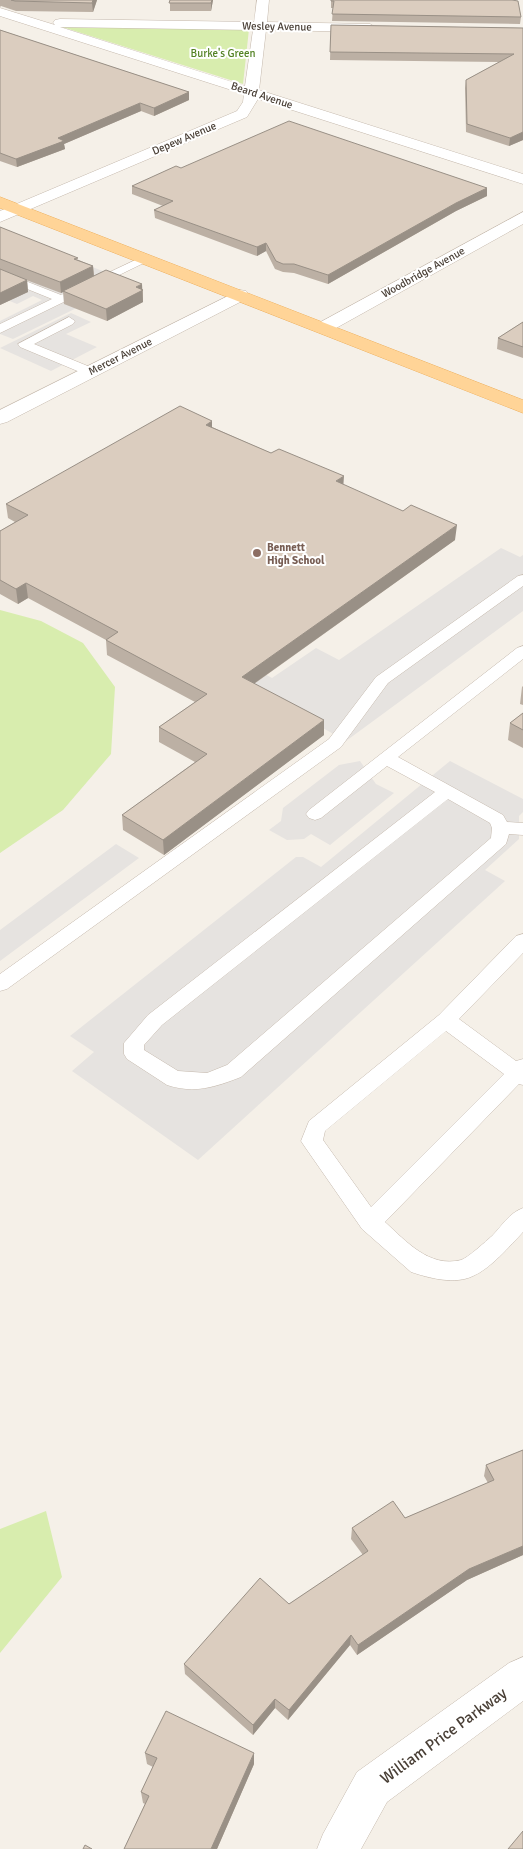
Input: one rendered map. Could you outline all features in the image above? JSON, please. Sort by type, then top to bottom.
[{"type":"main road","points":[[0,202],[523,407]]},
{"type":"street","name":"Depew Avenue","points":[[0,217],[242,114],[250,102],[263,0]]},
{"type":"street","name":"Beard Avenue","points":[[0,12],[523,179]]},
{"type":"street","name":"Wesley Avenue","points":[[31,22],[379,28]]},
{"type":"street","name":"Woodbridge Avenue","points":[[323,328],[523,217]]},
{"type":"street","name":"Mercer Avenue","points":[[0,418],[240,295]]},
{"type":"street","name":"William Price Parkway","points":[[338,1849],[372,1787],[523,1677]]},
{"type":"lane","points":[[0,329],[146,258]]},
{"type":"lane","points":[[0,274],[62,299]]},
{"type":"lane","points":[[69,321],[24,344],[91,372]]},
{"type":"lane","points":[[0,984],[335,744],[382,680],[523,579]]},
{"type":"lane","points":[[315,814],[523,651]]},
{"type":"lane","points":[[386,758],[497,820],[501,828],[500,840],[234,1071],[208,1081],[174,1079],[134,1054],[134,1043],[155,1020],[446,792]]},
{"type":"lane","points":[[501,828],[523,829]]},
{"type":"lane","points":[[523,941],[446,1020],[316,1127],[312,1141],[370,1223],[419,1265],[443,1270],[467,1269],[499,1243],[523,1217]]},
{"type":"lane","points":[[370,1223],[521,1072],[446,1020]]},
{"type":"green space","name":"Burke's Green","points":[[59,26],[249,29],[243,84]]},
{"type":"green space","points":[[0,610],[41,621],[83,643],[115,687],[111,754],[63,810],[0,853]]},
{"type":"green space","points":[[46,1511],[62,1577],[0,1653],[0,1529]]},
{"type":"shaded area","points":[[0,260],[90,266],[130,282],[13,339],[0,334],[0,321],[42,300],[33,296],[17,304],[0,297]]},
{"type":"shaded area","points":[[71,313],[91,322],[66,334],[97,347],[51,371],[0,348]]},
{"type":"shaded area","points":[[501,548],[520,557],[523,555],[523,611],[346,741],[244,684],[261,672],[272,678],[316,648],[339,660]]},
{"type":"shaded area","points":[[360,761],[376,784],[394,793],[330,845],[311,834],[304,839],[287,840],[269,830],[281,821],[283,808],[339,765]]},
{"type":"shaded area","points":[[450,761],[523,799],[523,812],[519,816],[519,839],[485,870],[505,881],[198,1160],[72,1071],[94,1052],[70,1036],[296,857],[303,857],[321,867]]},
{"type":"shaded area","points":[[116,844],[139,858],[0,961],[0,930]]},
{"type":"building","points":[[11,0],[93,0],[92,3]]},
{"type":"building","points":[[170,0],[212,0],[211,3],[169,3]]},
{"type":"building","points":[[331,0],[512,0],[518,1],[521,17],[332,14],[334,1]]},
{"type":"building","points":[[331,25],[523,28],[523,132],[510,138],[467,124],[466,80],[514,54],[330,52]]},
{"type":"building","points":[[0,30],[189,92],[154,108],[140,103],[58,138],[64,141],[16,159],[0,153]]},
{"type":"building","points":[[289,121],[487,188],[456,203],[328,275],[294,264],[283,264],[276,261],[266,243],[257,247],[154,210],[173,201],[132,186],[176,166],[181,168]]},
{"type":"building","points":[[0,227],[78,258],[74,259],[93,266],[60,282],[0,259]]},
{"type":"building","points":[[0,269],[27,280],[0,293]]},
{"type":"building","points":[[106,270],[142,284],[136,287],[143,290],[106,309],[63,291]]},
{"type":"building","points":[[523,322],[523,347],[498,338]]},
{"type":"building","points":[[180,406],[212,421],[206,425],[271,453],[279,449],[344,476],[336,481],[403,511],[411,505],[457,525],[242,677],[324,720],[163,840],[122,815],[207,754],[159,727],[207,694],[106,640],[118,632],[26,583],[16,589],[0,580],[0,531],[28,515],[6,504]]},
{"type":"building","points":[[523,713],[523,730],[510,723]]},
{"type":"building","points":[[523,1450],[523,1546],[469,1569],[358,1645],[351,1635],[289,1710],[275,1699],[253,1725],[184,1664],[260,1578],[289,1604],[368,1551],[352,1528],[393,1501],[405,1518],[494,1480],[486,1465]]},
{"type":"building","points":[[166,1711],[254,1753],[211,1849],[124,1849],[149,1796],[141,1792],[157,1758],[145,1753]]},
{"type":"building","points":[[523,1831],[523,1849],[508,1849]]},
{"type":"building","points":[[85,1845],[92,1849],[83,1849]]},
{"type":"place","name":"Bennett High School","points":[[257,553]]}]
